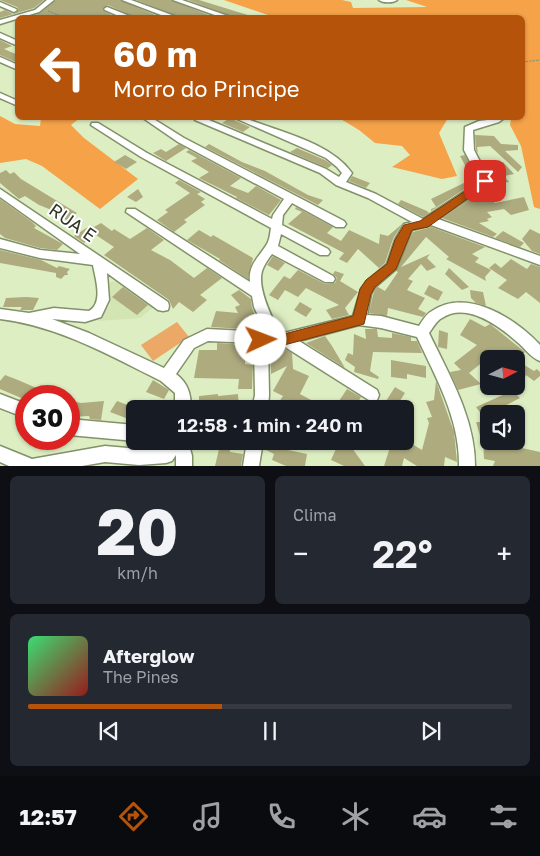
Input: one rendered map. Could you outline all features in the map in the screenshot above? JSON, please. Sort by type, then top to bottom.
[{"type":"street","points":[[30,15],[52,0]]},
{"type":"street","points":[[122,15],[107,9],[124,0],[168,15]]},
{"type":"street","points":[[176,0],[222,15]]},
{"type":"street","points":[[382,0],[394,0]]},
{"type":"street","points":[[0,4],[14,10]]},
{"type":"street","points":[[0,21],[15,18]]},
{"type":"street","points":[[3,36],[15,42]]},
{"type":"street","points":[[0,59],[15,66]]},
{"type":"street","points":[[0,95],[15,102]]},
{"type":"street","points":[[150,120],[181,140],[340,224]]},
{"type":"street","points":[[202,120],[323,171],[340,183],[427,222],[540,261]]},
{"type":"street","points":[[228,132],[240,120]]},
{"type":"street","points":[[244,120],[335,159],[347,173],[340,183]]},
{"type":"street","points":[[359,320],[365,293],[370,284],[392,266],[401,240],[408,227],[427,222],[483,184],[485,181],[469,150],[468,129],[472,125],[496,120]]},
{"type":"street","points":[[95,124],[144,155],[324,252]]},
{"type":"street","name":"RUA E","points":[[0,192],[98,261],[104,299],[100,309],[91,317],[80,318],[55,314],[30,318]]},
{"type":"street","points":[[290,198],[278,215],[274,226],[274,243],[256,268],[255,274],[260,307],[280,339],[372,395]]},
{"type":"street","points":[[131,212],[257,293]]},
{"type":"street","points":[[0,243],[40,254],[98,261],[163,306]]},
{"type":"street","points":[[271,248],[330,278]]},
{"type":"street","points":[[422,332],[437,313],[461,307],[476,310],[501,320],[533,346],[540,355]]},
{"type":"street","points":[[0,314],[30,318],[68,330],[166,376],[180,386],[183,400]]},
{"type":"street","points":[[166,376],[189,344],[207,336],[261,340],[280,339],[359,320],[381,322],[422,332]]},
{"type":"street","points":[[422,332],[463,427],[467,447],[467,466]]},
{"type":"street","points":[[261,340],[261,400]]},
{"type":"street","points":[[0,401],[15,407]]},
{"type":"street","points":[[80,428],[126,432]]},
{"type":"street","points":[[34,466],[105,454],[140,457],[166,455],[169,450]]},
{"type":"street","points":[[182,450],[184,466]]},
{"type":"street","points":[[251,466],[254,450]]},
{"type":"street","points":[[0,454],[29,466]]},
{"type":"path","points":[[41,9],[58,15]]},
{"type":"path","points":[[525,62],[540,60]]},
{"type":"shaded area","points":[[224,0],[342,0],[351,2],[353,8],[427,7],[406,0],[540,0],[540,209],[534,207],[521,146],[510,125],[511,120],[525,120],[525,15],[268,15]]},
{"type":"shaded area","points":[[0,116],[15,124],[40,126],[41,120],[77,120],[71,125],[84,138],[138,179],[100,209],[42,166],[26,159],[0,163]]},
{"type":"shaded area","points":[[342,120],[447,120],[439,133],[457,176],[442,179],[392,167],[410,155],[402,146],[375,143]]},
{"type":"shaded area","points":[[121,281],[155,306],[140,318],[98,321],[110,305],[107,285],[110,282]]},
{"type":"shaded area","points":[[177,322],[189,337],[153,361],[141,345]]},
{"type":"building","points":[[0,0],[44,0],[34,8],[0,18],[0,12],[5,10],[13,14],[19,10],[17,7]]},
{"type":"building","points":[[56,0],[120,0],[155,15],[130,15],[108,5],[102,9],[111,15],[35,15]]},
{"type":"building","points":[[136,0],[171,0],[208,15],[174,15]]},
{"type":"building","points":[[188,0],[199,0],[248,15],[228,15]]},
{"type":"building","points":[[0,40],[12,46],[4,49],[15,54],[15,62],[0,55]]},
{"type":"building","points":[[227,120],[234,120],[250,127],[243,132],[222,123]]},
{"type":"building","points":[[475,135],[494,136],[501,144],[518,145],[518,150],[505,151],[522,167],[518,172],[490,146],[477,147],[478,153],[476,150]]},
{"type":"building","points":[[179,144],[186,148],[166,161],[153,153],[161,149],[166,152]]},
{"type":"building","points":[[209,144],[242,162],[265,171],[308,195],[323,200],[318,205],[205,147]]},
{"type":"building","points":[[297,148],[332,165],[328,168],[290,152]]},
{"type":"building","points":[[189,150],[241,178],[230,186],[248,193],[256,186],[281,200],[269,215],[199,178],[209,172],[191,161],[197,158],[186,152]]},
{"type":"building","points":[[125,155],[137,162],[126,169],[114,162]]},
{"type":"building","points":[[465,155],[478,180],[431,211],[431,209],[436,207],[431,199],[470,180],[467,178],[471,176],[460,156]]},
{"type":"building","points":[[503,162],[514,174],[504,176],[509,182],[491,184],[492,180],[484,166]]},
{"type":"building","points":[[6,170],[10,174],[14,172],[21,179],[77,213],[66,220],[54,211],[39,205],[25,196],[19,199],[0,183],[0,173]]},
{"type":"building","points":[[352,176],[370,183],[366,188],[349,181]]},
{"type":"building","points":[[179,180],[201,192],[197,194],[205,199],[201,202],[205,205],[184,220],[187,222],[174,232],[157,220],[168,212],[165,210],[190,193],[175,183]]},
{"type":"building","points":[[138,189],[143,197],[136,202],[127,197]]},
{"type":"building","points":[[480,193],[486,200],[490,199],[495,203],[524,197],[529,210],[511,215],[504,209],[487,212],[492,217],[487,219],[489,221],[479,223],[497,234],[493,237],[442,218]]},
{"type":"building","points":[[0,199],[32,222],[36,226],[34,228],[63,244],[57,250],[40,248],[5,238],[0,234]]},
{"type":"building","points":[[401,200],[429,213],[423,217],[398,204]]},
{"type":"building","points":[[296,207],[333,227],[327,233],[341,241],[349,230],[379,244],[380,234],[388,236],[402,224],[393,239],[385,263],[379,268],[358,249],[347,263],[339,259],[344,253],[288,224],[302,212],[295,209]]},
{"type":"building","points":[[101,223],[112,231],[114,229],[130,239],[147,228],[164,240],[151,250],[170,260],[194,278],[207,268],[222,278],[200,295],[207,300],[193,312],[179,302],[173,309],[169,300],[104,255],[114,247],[96,235],[84,243],[74,236],[91,225],[94,227]]},
{"type":"building","points":[[431,227],[485,247],[472,254],[479,258],[475,262],[491,270],[485,277],[486,281],[446,259],[449,257],[426,237],[401,267],[430,254],[427,258],[436,267],[427,271],[421,264],[408,279],[413,281],[407,290],[425,298],[418,309],[426,313],[423,317],[388,308],[387,316],[369,313],[376,288],[378,287],[385,291],[398,272],[396,271],[413,232]]},
{"type":"building","points":[[530,229],[540,234],[540,254],[532,251],[522,239]]},
{"type":"building","points":[[199,230],[211,237],[213,235],[253,258],[248,279],[220,259],[187,240]]},
{"type":"building","points":[[503,231],[524,243],[520,247],[495,238]]},
{"type":"building","points":[[0,250],[41,260],[57,268],[59,266],[70,269],[67,272],[68,275],[61,279],[56,277],[56,273],[0,263]]},
{"type":"building","points":[[273,256],[285,263],[278,271],[267,265]]},
{"type":"building","points":[[511,259],[527,269],[531,264],[540,267],[540,303],[526,292],[518,299],[498,288],[507,280],[489,268],[495,263],[501,268]]},
{"type":"building","points":[[449,268],[469,287],[462,290],[445,274]]},
{"type":"building","points":[[298,270],[325,284],[335,283],[337,278],[333,274],[335,271],[344,274],[340,281],[358,292],[345,308],[349,315],[332,319],[326,310],[339,305],[306,288],[298,297],[285,290],[278,300],[269,295],[284,276],[290,279]]},
{"type":"building","points":[[429,285],[443,292],[438,301],[424,294]]},
{"type":"building","points":[[123,287],[148,305],[137,315],[112,297]]},
{"type":"building","points":[[239,290],[251,299],[252,308],[260,325],[259,330],[211,327],[216,311],[238,313],[235,307],[240,305],[231,295]]},
{"type":"building","points":[[470,290],[483,292],[486,306],[476,303],[471,298]]},
{"type":"building","points":[[6,298],[39,298],[33,310],[20,310],[22,307],[3,307]]},
{"type":"building","points":[[300,302],[312,309],[306,317],[294,310]]},
{"type":"building","points":[[470,319],[485,327],[490,324],[522,350],[480,350],[480,364],[469,373],[480,384],[458,390],[450,372],[461,370],[454,363],[477,345],[460,335]]},
{"type":"building","points":[[365,329],[377,329],[378,337],[392,338],[392,333],[411,337],[411,341],[417,341],[422,353],[373,352],[370,371],[379,377],[378,379],[354,372],[355,367],[345,360],[348,353],[353,355],[354,334],[366,339]]},
{"type":"building","points":[[439,330],[448,333],[447,349],[438,347]]},
{"type":"building","points":[[325,336],[332,346],[345,368],[306,343]]},
{"type":"building","points":[[217,343],[246,345],[245,364],[253,365],[252,389],[238,389],[239,379],[194,378],[199,350],[217,350]]},
{"type":"building","points":[[284,348],[292,353],[293,369],[309,376],[300,394],[311,400],[280,400],[283,396],[273,391],[287,366],[271,374],[270,349]]},
{"type":"building","points":[[391,360],[426,366],[426,378],[407,374],[407,379],[391,377]]},
{"type":"building","points":[[525,366],[534,371],[537,369],[540,372],[540,376],[534,381],[526,375],[525,377]]},
{"type":"building","points":[[5,375],[30,385],[15,385],[15,395],[0,389],[0,381]]},
{"type":"building","points":[[153,380],[169,390],[164,399],[146,392]]},
{"type":"building","points":[[436,381],[454,432],[457,462],[445,457],[444,466],[417,466],[404,458],[402,466],[384,466],[389,450],[414,450],[414,445],[422,450],[429,423],[427,418],[432,417],[426,402],[434,400]]},
{"type":"building","points":[[395,387],[405,393],[400,400],[387,400]]},
{"type":"building","points":[[347,389],[361,397],[359,400],[340,400]]},
{"type":"building","points":[[238,394],[238,400],[199,400],[199,396]]},
{"type":"building","points":[[503,395],[517,395],[520,398],[506,405],[480,405]]},
{"type":"building","points":[[104,401],[101,420],[90,419],[89,416],[80,416],[80,403]]},
{"type":"building","points":[[117,401],[126,404],[126,418],[110,412]]},
{"type":"building","points":[[476,422],[480,422],[480,436]]},
{"type":"building","points":[[525,449],[540,452],[540,466],[493,466],[495,461],[484,459],[484,450]]},
{"type":"building","points":[[219,450],[230,450],[230,452],[243,454],[241,466],[215,466]]},
{"type":"building","points":[[266,450],[288,450],[307,454],[305,466],[286,466],[272,460],[274,454]]},
{"type":"building","points":[[335,450],[353,450],[365,466],[344,466],[331,460]]},
{"type":"route","points":[[261,340],[284,340],[359,320],[365,293],[370,284],[392,266],[401,240],[408,227],[424,224],[485,181]]}]
